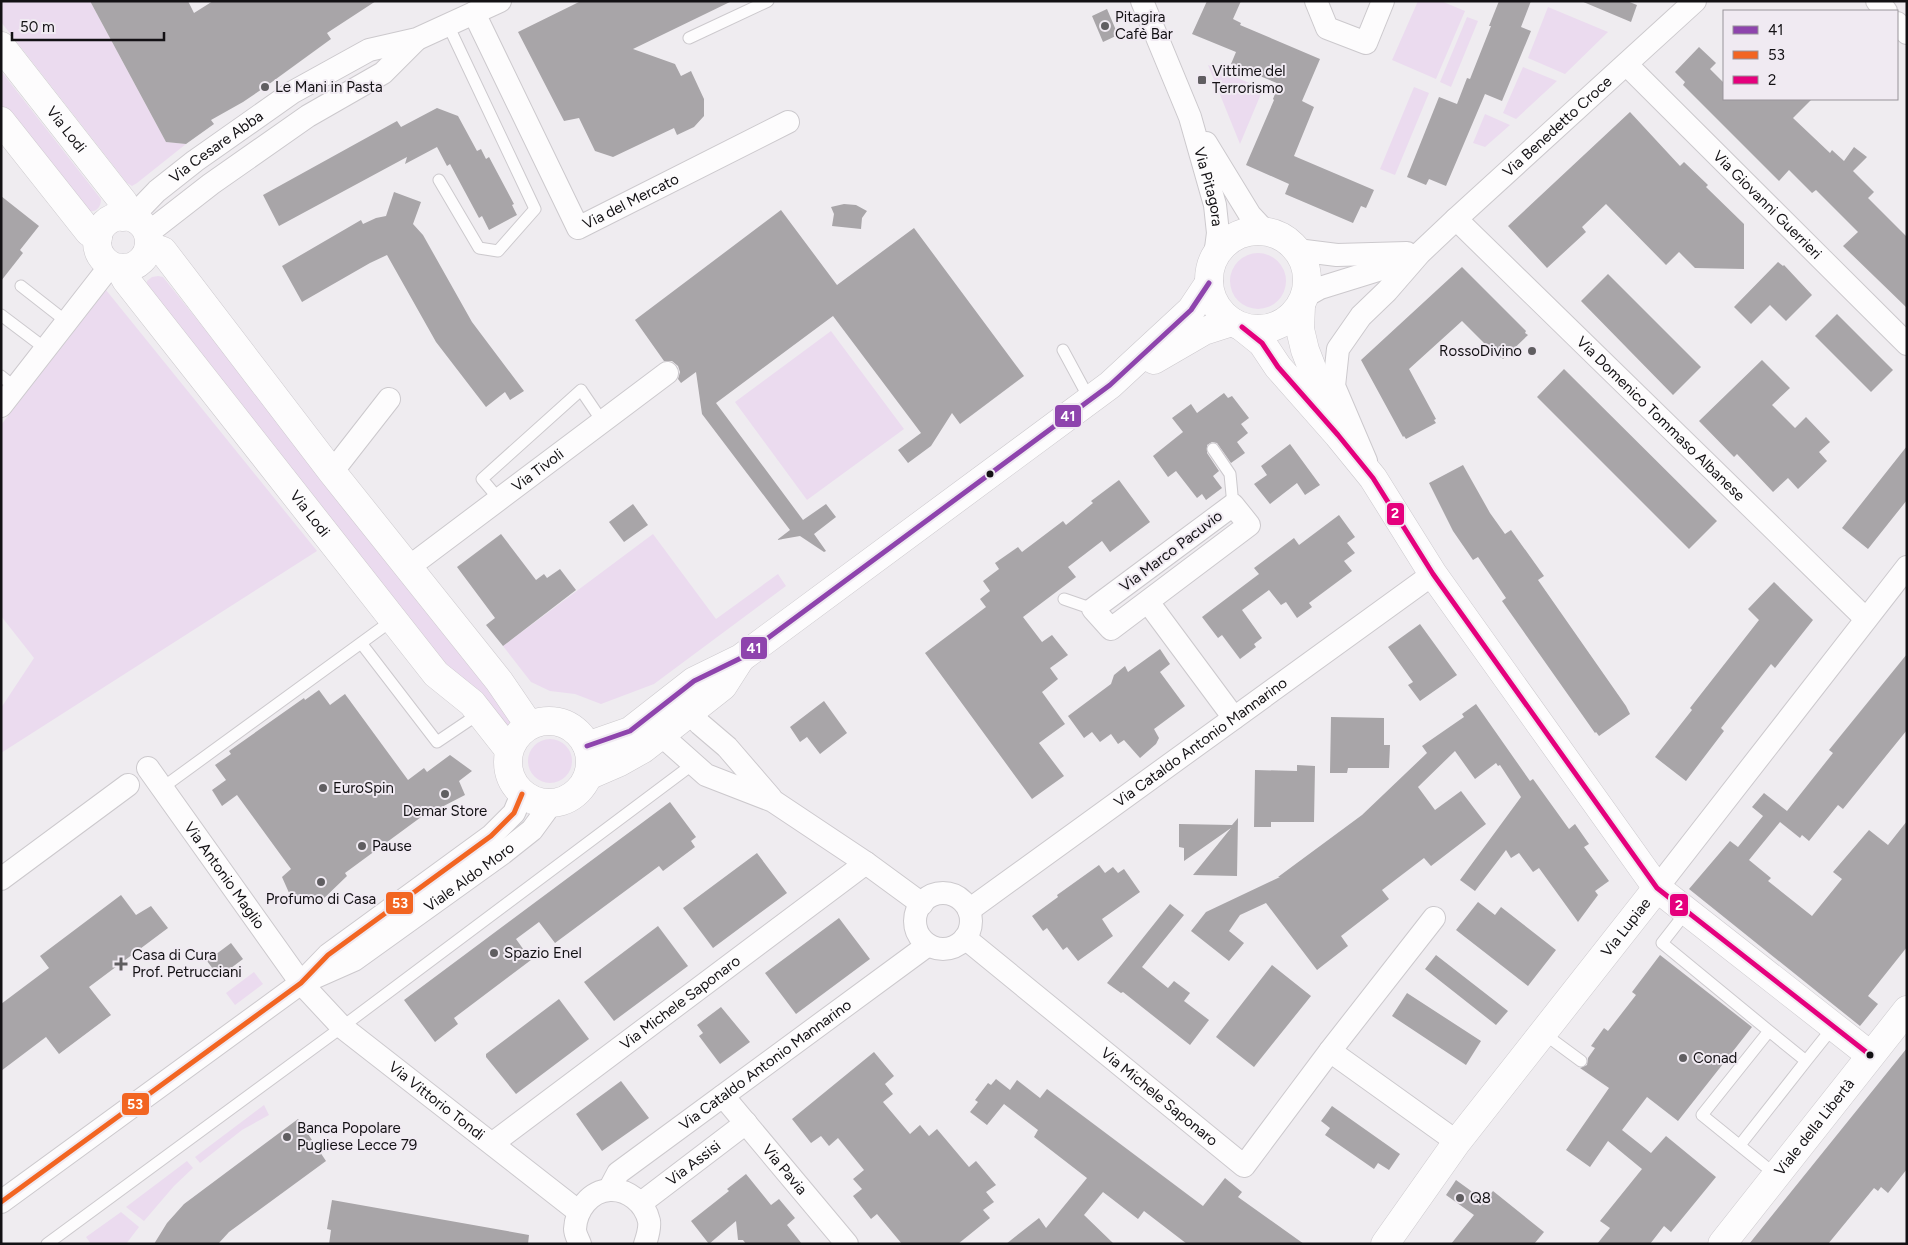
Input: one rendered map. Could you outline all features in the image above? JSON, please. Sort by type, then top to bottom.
[{"type":"street","name":"Via Cesare Abba","points":[[138,228],[211,184],[308,116],[383,73],[417,39],[500,1]]},
{"type":"street","name":"Via Pitagora","points":[[1142,1],[1190,117],[1215,205],[1218,233],[1209,283],[1212,298],[1220,312],[1262,343],[1278,367],[1373,478],[1433,574],[1657,888],[1870,1055]]},
{"type":"street","points":[[1316,1],[1327,28],[1366,43],[1383,1]]},
{"type":"street","name":"Via Benedetto Croce","points":[[1373,478],[1334,386],[1338,349],[1361,316],[1387,291],[1420,253],[1695,1]]},
{"type":"street","name":"Via del Mercato","points":[[474,13],[578,228],[788,122]]},
{"type":"street","points":[[1898,24],[1907,33]]},
{"type":"street","name":"Via Lodi","points":[[1,46],[124,203],[138,228]]},
{"type":"street","name":"Via Giovanni Guerrieri","points":[[1627,65],[1907,344]]},
{"type":"street","name":"Via Pitagora","points":[[1190,117],[1242,203],[1264,232]]},
{"type":"street","points":[[1,120],[84,226],[98,238]]},
{"type":"street","points":[[138,228],[147,254],[140,262],[131,268],[116,267],[101,257],[97,246],[98,233],[106,222],[118,216],[138,228],[162,252],[332,472],[499,681],[529,726]]},
{"type":"street","name":"Via Domenico Tommaso Albanese","points":[[1456,219],[1866,619]]},
{"type":"street","name":"Via Pitagora","points":[[1215,256],[1224,245],[1236,236],[1250,232],[1264,232],[1277,235],[1288,241],[1297,250],[1305,265],[1308,281],[1302,302],[1300,329],[1305,350],[1338,435]]},
{"type":"street","points":[[1297,250],[1337,255],[1420,253]]},
{"type":"street","name":"Via Benedetto Croce","points":[[1302,302],[1320,288],[1378,270],[1420,253]]},
{"type":"street","points":[[1,406],[8,382],[46,349],[67,322],[116,267]]},
{"type":"street","name":"Via Lodi","points":[[116,267],[436,674],[472,703],[509,750]]},
{"type":"street","points":[[587,746],[630,731],[694,681],[741,658],[1100,393],[1192,310],[1209,283]]},
{"type":"street","points":[[1100,393],[1204,331],[1237,324],[1258,329],[1275,327],[1289,318],[1302,302]]},
{"type":"street","name":"Via Tivoli","points":[[409,567],[498,498],[668,373]]},
{"type":"street","points":[[332,472],[389,399]]},
{"type":"street","name":"Via Marco Pacuvio","points":[[1232,505],[1249,526],[1148,602],[1110,629],[1093,609],[1232,505]]},
{"type":"street","name":"Via Lupiae","points":[[1385,1244],[1457,1142],[1907,567]]},
{"type":"street","name":"Via Cataldo Antonio Mannarino","points":[[969,910],[1433,574]]},
{"type":"street","name":"Via Marco Pacuvio","points":[[1148,602],[1234,718]]},
{"type":"street","points":[[588,776],[618,763],[643,749],[690,713],[724,686],[741,658]]},
{"type":"street","points":[[690,713],[727,747],[773,801]]},
{"type":"street","points":[[552,721],[573,728],[587,746],[590,761],[588,776],[580,790],[567,800],[551,804],[535,801],[522,794],[512,781],[507,766],[509,750],[517,736],[529,726],[552,721]]},
{"type":"street","points":[[661,735],[706,775],[773,801],[866,863],[922,904]]},
{"type":"street","name":"Via Antonio Maglio","points":[[148,768],[300,983]]},
{"type":"street","points":[[1,879],[128,785]]},
{"type":"street","name":"Viale Aldo Moro","points":[[1,1202],[300,983],[328,955],[491,836],[514,813],[522,794]]},
{"type":"street","name":"Viale Aldo Moro","points":[[300,983],[354,960],[532,830],[551,804]]},
{"type":"street","name":"Via Michele Saponaro","points":[[493,1144],[866,863]]},
{"type":"street","points":[[942,893],[953,895],[962,901],[969,910],[970,929],[958,945],[938,949],[928,945],[920,936],[916,926],[916,914],[922,904],[931,896],[942,893]]},
{"type":"street","name":"Via Michele Saponaro","points":[[965,938],[1244,1166],[1330,1051],[1434,918]]},
{"type":"street","name":"Via Cataldo Antonio Mannarino","points":[[609,1190],[618,1173],[928,945]]},
{"type":"street","name":"Via Vittorio Tondi","points":[[300,983],[342,1026],[578,1212]]},
{"type":"street","name":"Viale della Libertà","points":[[1722,1244],[1907,1010]]},
{"type":"street","points":[[1330,1051],[1457,1142]]},
{"type":"street","name":"Via Pavia","points":[[723,1096],[847,1244]]},
{"type":"street","name":"Via Assisi","points":[[641,1203],[746,1123]]},
{"type":"street","points":[[580,1244],[575,1231],[578,1212],[591,1197],[609,1190],[627,1193],[641,1203],[649,1222],[646,1243]]},
{"type":"lane","points":[[689,38],[768,1]]},
{"type":"lane","points":[[439,180],[479,248],[498,251],[535,209],[448,25]]},
{"type":"lane","points":[[21,286],[67,322]]},
{"type":"lane","points":[[1,315],[46,349]]},
{"type":"lane","points":[[1063,350],[1100,393]]},
{"type":"lane","points":[[498,498],[482,479],[581,390],[602,421]]},
{"type":"lane","points":[[1213,449],[1230,474],[1232,505]]},
{"type":"lane","points":[[1064,599],[1093,609]]},
{"type":"lane","points":[[162,788],[394,619]]},
{"type":"lane","points":[[361,643],[437,742],[480,713]]},
{"type":"lane","points":[[47,1244],[693,764]]},
{"type":"lane","points":[[1686,911],[1662,943],[1806,1061]]},
{"type":"lane","points":[[1740,1145],[1834,1026]]},
{"type":"lane","points":[[1769,1031],[1702,1115],[1776,1175]]},
{"type":"lane","points":[[1543,1033],[1581,1061]]},
{"type":"shaded area","points":[[1,1],[90,1],[166,142],[186,144],[137,183],[132,186],[127,183],[1,22]]},
{"type":"shaded area","points":[[1418,1],[1441,1],[1465,11],[1436,79],[1392,60]]},
{"type":"shaded area","points":[[1548,7],[1608,32],[1565,74],[1528,58]]},
{"type":"shaded area","points":[[1467,17],[1478,21],[1451,87],[1440,82]]},
{"type":"shaded area","points":[[1208,65],[1263,89],[1240,144]]},
{"type":"shaded area","points":[[1523,67],[1557,81],[1516,119],[1503,113]]},
{"type":"shaded area","points":[[1,71],[101,199],[97,210],[85,211],[1,104]]},
{"type":"shaded area","points":[[1414,87],[1429,93],[1395,175],[1380,169]]},
{"type":"shaded area","points":[[1485,114],[1510,125],[1485,147],[1473,143]]},
{"type":"shaded area","points":[[1253,253],[1263,253],[1278,261],[1284,270],[1286,281],[1284,292],[1278,301],[1263,309],[1253,309],[1242,304],[1235,297],[1230,286],[1230,276],[1235,265],[1242,258]]},
{"type":"shaded area","points":[[152,277],[163,277],[488,683],[512,722],[505,730],[454,676],[147,287],[147,281]]},
{"type":"shaded area","points":[[106,290],[317,551],[1,753],[1,708],[34,658],[1,616],[1,425]]},
{"type":"shaded area","points":[[831,331],[904,429],[807,500],[735,402]]},
{"type":"shaded area","points":[[653,534],[716,619],[778,574],[786,586],[654,684],[601,704],[575,694],[550,691],[531,682],[503,646]]},
{"type":"shaded area","points":[[550,739],[562,743],[568,749],[572,761],[568,773],[562,779],[550,783],[538,779],[532,773],[528,761],[532,749],[538,743]]},
{"type":"shaded area","points":[[254,972],[263,984],[235,1005],[226,993]]},
{"type":"shaded area","points":[[264,1105],[269,1115],[242,1130],[200,1163],[195,1157]]},
{"type":"shaded area","points":[[187,1161],[193,1168],[174,1186],[144,1221],[126,1207]]},
{"type":"shaded area","points":[[121,1212],[139,1227],[126,1244],[91,1244],[86,1237]]},
{"type":"building","points":[[90,1],[188,1],[194,13],[213,1],[376,1],[327,33],[331,39],[265,87],[211,120],[214,124],[186,144],[166,142]]},
{"type":"building","points":[[581,1],[732,1],[633,49],[675,64],[681,76],[691,71],[704,99],[704,116],[694,127],[677,135],[674,128],[613,157],[595,151],[579,118],[564,121],[518,32]]},
{"type":"building","points":[[1207,1],[1241,1],[1233,19],[1241,23],[1240,25],[1320,59],[1302,101],[1314,107],[1294,156],[1374,190],[1366,208],[1361,206],[1353,223],[1285,194],[1289,184],[1246,165],[1279,84],[1231,64],[1236,52],[1192,34]]},
{"type":"building","points":[[1499,1],[1531,1],[1521,27],[1531,31],[1502,101],[1485,94],[1446,186],[1429,179],[1426,185],[1407,177],[1439,97],[1457,104],[1467,78],[1470,79]]},
{"type":"building","points":[[1581,1],[1627,1],[1637,5],[1631,22]]},
{"type":"building","points":[[1107,9],[1118,35],[1103,42],[1092,16]]},
{"type":"building","points":[[1699,47],[1716,63],[1710,69],[1723,82],[1723,100],[1811,100],[1793,118],[1830,153],[1832,150],[1844,161],[1854,147],[1867,157],[1853,171],[1874,192],[1868,198],[1907,237],[1907,308],[1843,246],[1858,232],[1816,190],[1812,193],[1789,170],[1779,181],[1683,85],[1685,82],[1675,72]]},
{"type":"building","points":[[437,108],[458,116],[477,151],[481,149],[486,159],[489,157],[514,204],[512,205],[517,215],[489,230],[482,216],[479,218],[450,164],[447,166],[437,147],[405,164],[407,157],[279,226],[263,195],[397,121],[401,127]]},
{"type":"building","points":[[1630,112],[1680,166],[1684,162],[1708,185],[1706,187],[1744,224],[1744,269],[1695,268],[1679,252],[1666,265],[1606,204],[1582,227],[1586,232],[1547,268],[1508,226]]},
{"type":"building","points":[[394,192],[421,202],[413,224],[423,235],[472,322],[524,391],[510,400],[505,392],[486,407],[436,342],[387,255],[302,302],[282,266],[361,220],[363,224],[386,216]]},
{"type":"building","points":[[1,196],[39,226],[20,250],[23,253],[1,281]]},
{"type":"building","points":[[844,204],[856,205],[867,211],[862,218],[861,229],[832,226],[834,214],[831,207]]},
{"type":"building","points":[[781,210],[837,285],[914,228],[1024,376],[960,424],[952,413],[931,446],[908,463],[898,450],[921,433],[833,316],[716,403],[803,520],[826,504],[836,517],[814,534],[826,551],[824,552],[800,536],[777,540],[790,530],[702,414],[696,372],[681,383],[678,379],[680,372],[678,366],[672,361],[664,361],[635,320]]},
{"type":"building","points":[[1778,262],[1784,265],[1812,295],[1786,321],[1770,305],[1751,324],[1734,307]]},
{"type":"building","points":[[1462,267],[1528,335],[1503,359],[1499,358],[1462,321],[1409,369],[1436,419],[1434,420],[1436,423],[1406,439],[1403,437],[1361,360]]},
{"type":"building","points":[[1608,274],[1701,367],[1673,395],[1581,301]]},
{"type":"building","points":[[1837,314],[1893,370],[1871,392],[1815,336]]},
{"type":"building","points":[[1762,360],[1790,388],[1772,405],[1795,428],[1806,417],[1830,442],[1819,452],[1827,461],[1798,489],[1788,478],[1773,492],[1737,454],[1734,457],[1699,421]]},
{"type":"building","points":[[1564,369],[1717,521],[1689,549],[1537,397]]},
{"type":"building","points":[[1224,393],[1228,398],[1232,396],[1249,418],[1241,424],[1248,433],[1237,442],[1245,453],[1231,463],[1217,443],[1212,442],[1207,445],[1207,453],[1219,471],[1213,476],[1222,488],[1206,500],[1202,494],[1197,498],[1176,471],[1168,477],[1153,456],[1183,432],[1172,418],[1191,404],[1197,413]]},
{"type":"building","points":[[1290,444],[1320,485],[1305,495],[1297,483],[1270,504],[1254,484],[1267,475],[1261,466]]},
{"type":"building","points":[[1907,446],[1907,500],[1868,549],[1842,528]]},
{"type":"building","points":[[1463,465],[1490,513],[1505,534],[1511,530],[1544,576],[1538,580],[1626,706],[1630,714],[1599,736],[1502,601],[1506,598],[1478,557],[1473,560],[1453,531],[1429,483]]},
{"type":"building","points":[[1119,480],[1150,522],[1110,552],[1102,541],[1068,567],[1076,577],[1023,617],[1042,642],[1052,635],[1068,655],[1050,668],[1058,679],[1042,692],[1065,724],[1039,743],[1064,776],[1032,799],[925,653],[986,607],[980,599],[990,591],[983,581],[999,569],[995,563],[1018,547],[1022,552],[1063,521],[1066,525],[1093,503],[1091,501]]},
{"type":"building","points":[[633,504],[648,525],[624,542],[609,522]]},
{"type":"building","points":[[1339,515],[1355,537],[1347,543],[1355,553],[1344,561],[1352,571],[1309,603],[1312,607],[1297,618],[1286,602],[1281,605],[1269,590],[1242,610],[1262,638],[1254,644],[1256,647],[1240,659],[1222,635],[1218,638],[1202,617],[1259,574],[1254,568],[1294,538],[1299,545]]},
{"type":"building","points":[[501,534],[536,580],[544,574],[547,578],[560,569],[576,590],[503,646],[486,625],[495,618],[457,567]]},
{"type":"building","points":[[1774,582],[1813,620],[1775,668],[1771,664],[1721,728],[1724,731],[1686,781],[1655,757],[1692,710],[1690,708],[1759,620],[1748,609]]},
{"type":"building","points":[[1420,624],[1457,675],[1420,701],[1408,685],[1413,682],[1388,647]]},
{"type":"building","points":[[1160,649],[1170,664],[1160,672],[1185,706],[1154,729],[1159,738],[1156,744],[1140,758],[1124,740],[1118,744],[1111,734],[1100,742],[1092,732],[1084,738],[1068,716],[1111,684],[1114,675],[1125,666],[1128,672]]},
{"type":"building","points":[[1907,654],[1907,730],[1843,809],[1838,805],[1809,841],[1802,835],[1800,838],[1780,822],[1749,860],[1771,878],[1768,881],[1812,916],[1842,879],[1833,872],[1869,830],[1888,845],[1907,821],[1907,947],[1868,996],[1878,1004],[1860,1026],[1689,889],[1730,841],[1738,847],[1763,816],[1752,807],[1764,793],[1787,811],[1833,753],[1829,750]]},
{"type":"building","points":[[319,690],[330,705],[345,694],[408,780],[424,768],[427,772],[450,755],[472,771],[459,781],[465,795],[434,811],[432,809],[345,873],[347,876],[317,905],[306,896],[294,904],[282,877],[291,869],[237,795],[222,806],[212,790],[226,780],[215,765],[231,754],[229,751],[304,698],[305,700]]},
{"type":"building","points":[[824,701],[847,733],[820,754],[807,737],[800,742],[790,727]]},
{"type":"building","points":[[1476,704],[1530,781],[1533,779],[1569,829],[1575,824],[1589,844],[1584,847],[1609,881],[1595,891],[1598,895],[1578,922],[1539,868],[1533,872],[1519,853],[1511,858],[1506,850],[1475,891],[1460,880],[1521,797],[1500,765],[1498,766],[1496,763],[1475,779],[1455,751],[1418,787],[1435,810],[1461,791],[1486,824],[1431,866],[1424,858],[1382,890],[1389,899],[1341,936],[1348,946],[1317,970],[1266,903],[1240,915],[1229,931],[1244,943],[1229,961],[1191,931],[1206,912],[1280,877],[1278,877],[1362,815],[1427,753],[1422,746],[1464,717],[1462,714]]},
{"type":"building","points":[[1331,717],[1384,718],[1384,745],[1390,745],[1389,768],[1348,768],[1347,773],[1330,773]]},
{"type":"building","points":[[1297,765],[1315,766],[1314,822],[1271,822],[1271,827],[1254,827],[1255,770],[1297,771]]},
{"type":"building","points":[[670,802],[696,837],[691,841],[695,847],[663,871],[659,866],[555,943],[539,922],[516,939],[531,960],[454,1018],[458,1024],[435,1042],[404,1000]]},
{"type":"building","points":[[1238,818],[1237,876],[1193,875],[1231,828],[1184,861],[1184,848],[1179,847],[1179,824],[1232,825]]},
{"type":"building","points":[[757,853],[787,893],[713,948],[683,908]]},
{"type":"building","points":[[1099,865],[1105,873],[1113,867],[1118,873],[1124,869],[1140,892],[1102,919],[1113,936],[1078,961],[1067,947],[1063,950],[1047,928],[1043,931],[1032,916],[1058,897],[1057,895]]},
{"type":"building","points":[[121,895],[136,915],[151,906],[168,928],[89,987],[111,1015],[59,1054],[46,1037],[1,1071],[1,1004],[49,968],[40,956]]},
{"type":"building","points":[[1478,902],[1495,915],[1501,907],[1556,950],[1528,986],[1456,930]]},
{"type":"building","points":[[1170,904],[1184,915],[1142,967],[1168,988],[1174,981],[1190,993],[1184,1001],[1209,1020],[1190,1045],[1123,992],[1121,993],[1107,983]]},
{"type":"building","points":[[839,918],[870,959],[796,1014],[765,973]]},
{"type":"building","points":[[658,926],[688,966],[614,1021],[584,982]]},
{"type":"building","points":[[231,943],[243,959],[219,977],[207,961]]},
{"type":"building","points":[[1436,955],[1508,1011],[1496,1025],[1425,969]]},
{"type":"building","points":[[1660,955],[1752,1027],[1678,1121],[1647,1097],[1622,1130],[1651,1153],[1666,1136],[1716,1177],[1671,1232],[1664,1226],[1650,1244],[1597,1244],[1610,1228],[1600,1221],[1642,1169],[1608,1141],[1590,1167],[1566,1150],[1609,1088],[1580,1068],[1587,1065],[1588,1058],[1595,1048],[1591,1046],[1604,1028],[1608,1031],[1636,995],[1632,992]]},
{"type":"building","points":[[1272,965],[1311,996],[1254,1067],[1216,1037]]},
{"type":"building","points":[[1407,993],[1481,1041],[1466,1065],[1392,1016]]},
{"type":"building","points":[[559,999],[589,1039],[516,1094],[486,1057],[486,1054]]},
{"type":"building","points":[[721,1007],[750,1042],[720,1064],[699,1036],[703,1033],[697,1025]]},
{"type":"building","points":[[1907,1048],[1907,1169],[1888,1193],[1881,1187],[1878,1191],[1874,1188],[1828,1244],[1749,1244]]},
{"type":"building","points":[[874,1052],[894,1076],[885,1084],[893,1094],[883,1102],[910,1134],[920,1125],[929,1136],[937,1129],[969,1167],[976,1161],[996,1185],[986,1192],[994,1202],[983,1210],[990,1218],[958,1244],[902,1244],[877,1214],[871,1219],[853,1196],[862,1189],[853,1179],[864,1170],[838,1138],[829,1146],[821,1136],[811,1143],[792,1119]]},
{"type":"building","points":[[996,1079],[1010,1090],[1017,1080],[1040,1098],[1047,1089],[1203,1206],[1225,1178],[1242,1192],[1238,1197],[1304,1244],[1187,1244],[1144,1211],[1138,1219],[1103,1192],[1084,1215],[1114,1244],[1006,1244],[1039,1218],[1046,1228],[1087,1178],[1034,1137],[1038,1130],[1004,1104],[987,1125],[970,1112],[978,1102],[975,1100],[988,1083],[991,1085]]},
{"type":"building","points":[[621,1081],[649,1118],[602,1151],[576,1114]]},
{"type":"building","points":[[1332,1106],[1400,1154],[1389,1170],[1378,1163],[1374,1169],[1325,1135],[1330,1128],[1321,1121]]},
{"type":"building","points":[[298,1119],[326,1161],[229,1232],[218,1244],[154,1244],[167,1223],[184,1204]]},
{"type":"building","points":[[746,1174],[771,1205],[779,1199],[795,1218],[787,1225],[802,1244],[746,1244],[743,1240],[738,1240],[736,1221],[709,1244],[691,1221],[729,1191],[727,1189]]},
{"type":"building","points":[[1456,1180],[1485,1201],[1493,1191],[1544,1232],[1534,1244],[1451,1244],[1474,1215],[1446,1195]]},
{"type":"building","points":[[332,1200],[529,1235],[528,1244],[329,1244],[331,1230],[327,1229]]},
{"type":"transit line","name":"41","points":[[587,746],[630,731],[694,681],[741,658],[1110,385],[1191,310],[1209,283]]},
{"type":"transit line","name":"2","points":[[1242,327],[1262,343],[1278,367],[1373,478],[1433,574],[1657,888],[1870,1055]]},
{"type":"transit line","name":"53","points":[[1,1202],[301,983],[328,955],[491,836],[514,813],[522,794]]},
{"type":"place","name":"Pitagira Cafè Bar","points":[[1105,26]]},
{"type":"place","name":"Vittime del Terrorismo","points":[[1202,80]]},
{"type":"place","name":"Le Mani in Pasta","points":[[265,87]]},
{"type":"place","name":"RossoDivino","points":[[1532,351]]},
{"type":"place","name":"EuroSpin","points":[[323,788]]},
{"type":"place","name":"Demar Store","points":[[445,794]]},
{"type":"place","name":"Pause","points":[[362,846]]},
{"type":"place","name":"Profumo di Casa","points":[[321,882]]},
{"type":"place","name":"Spazio Enel","points":[[494,953]]},
{"type":"place","name":"Casa di Cura Prof. Petrucciani","points":[[121,964]]},
{"type":"place","name":"Conad","points":[[1683,1058]]},
{"type":"place","name":"Banca Popolare Pugliese Lecce 79","points":[[287,1137]]},
{"type":"place","name":"Q8","points":[[1460,1198]]}]
